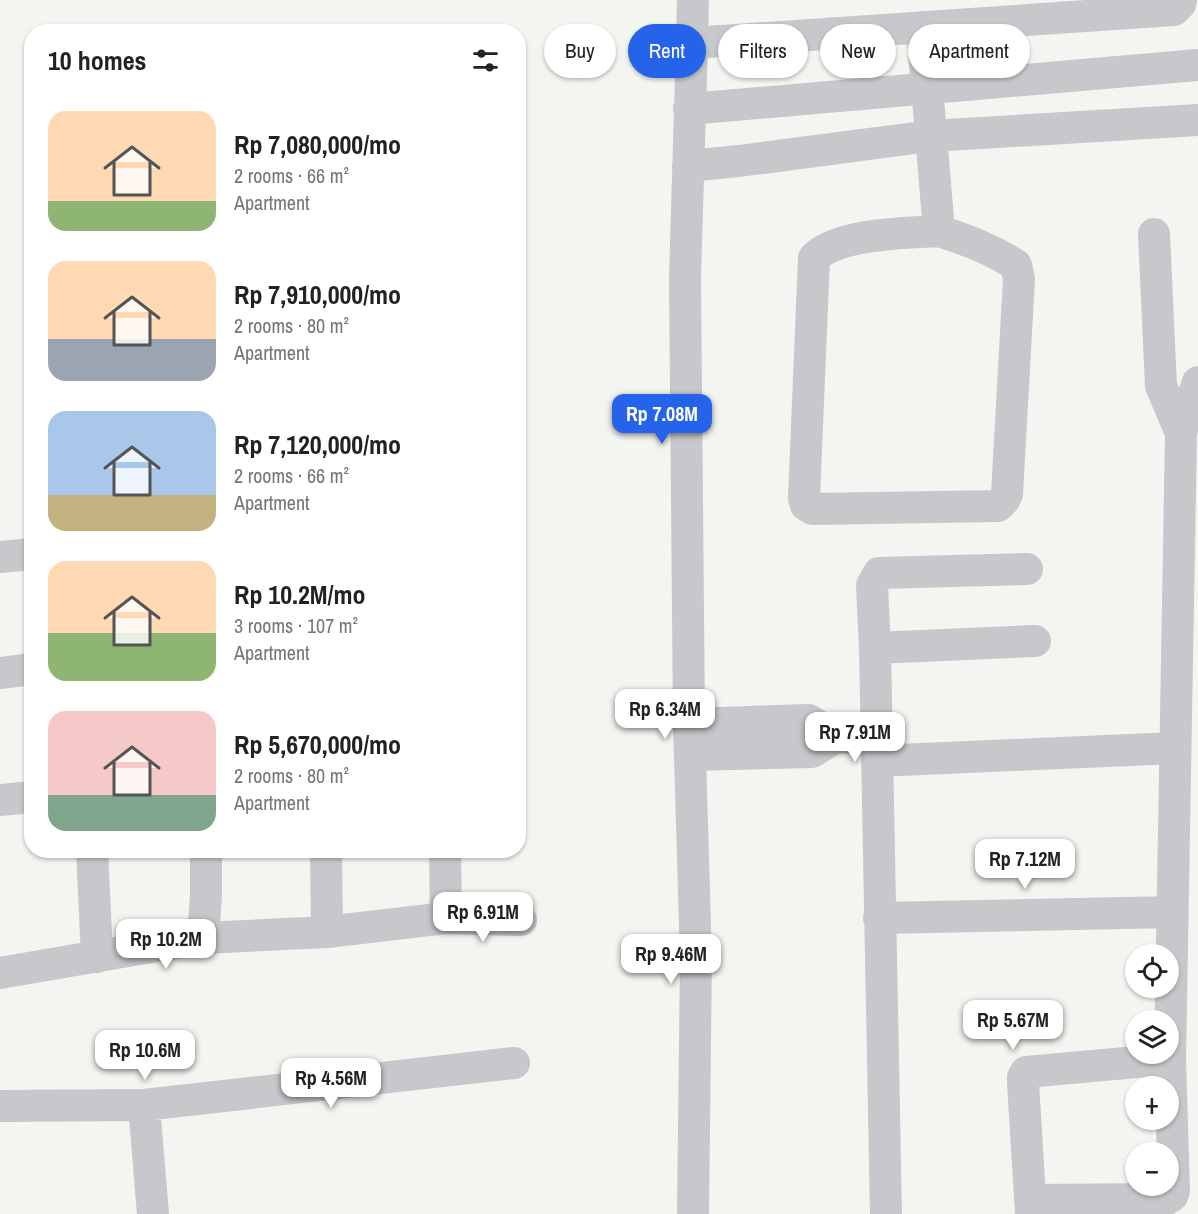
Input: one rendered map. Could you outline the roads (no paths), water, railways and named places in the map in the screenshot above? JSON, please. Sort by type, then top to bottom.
[{"type":"street","points":[[692,24],[693,0]]},
{"type":"street","points":[[966,24],[1174,10],[1181,0]]},
{"type":"street","points":[[706,42],[908,28]]},
{"type":"street","points":[[689,109],[1198,65]]},
{"type":"street","points":[[690,78],[685,278],[689,724],[696,957],[693,1214]]},
{"type":"street","points":[[926,78],[939,231]]},
{"type":"street","points":[[688,166],[930,136],[1198,120]]},
{"type":"street","points":[[939,231],[996,252],[1016,265],[1018,271],[1008,494],[998,506],[812,509],[806,505],[804,498],[814,258],[825,249],[861,238],[884,234],[939,231]]},
{"type":"street","points":[[1154,234],[1161,386],[1181,433]]},
{"type":"street","points":[[1171,1010],[1181,433],[1198,382]]},
{"type":"street","points":[[0,557],[24,555]]},
{"type":"street","points":[[886,1214],[872,585],[879,573],[1027,569]]},
{"type":"street","points":[[875,648],[1035,641]]},
{"type":"street","points":[[0,673],[24,670]]},
{"type":"street","points":[[689,724],[809,720],[836,737],[877,750],[1174,748]]},
{"type":"street","points":[[690,755],[812,752],[836,737]]},
{"type":"street","points":[[0,800],[24,798]]},
{"type":"street","points":[[92,858],[97,957]]},
{"type":"street","points":[[203,938],[206,858]]},
{"type":"street","points":[[326,858],[327,932]]},
{"type":"street","points":[[445,858],[446,918]]},
{"type":"street","points":[[879,918],[1172,912]]},
{"type":"street","points":[[0,973],[203,938],[327,932],[446,918],[521,920]]},
{"type":"street","points":[[0,1106],[144,1105],[514,1063]]},
{"type":"street","points":[[1125,1063],[1026,1072],[1023,1083],[1030,1207],[1167,1199],[1172,1196],[1174,1191],[1170,1064]]},
{"type":"street","points":[[144,1105],[153,1214]]}]
